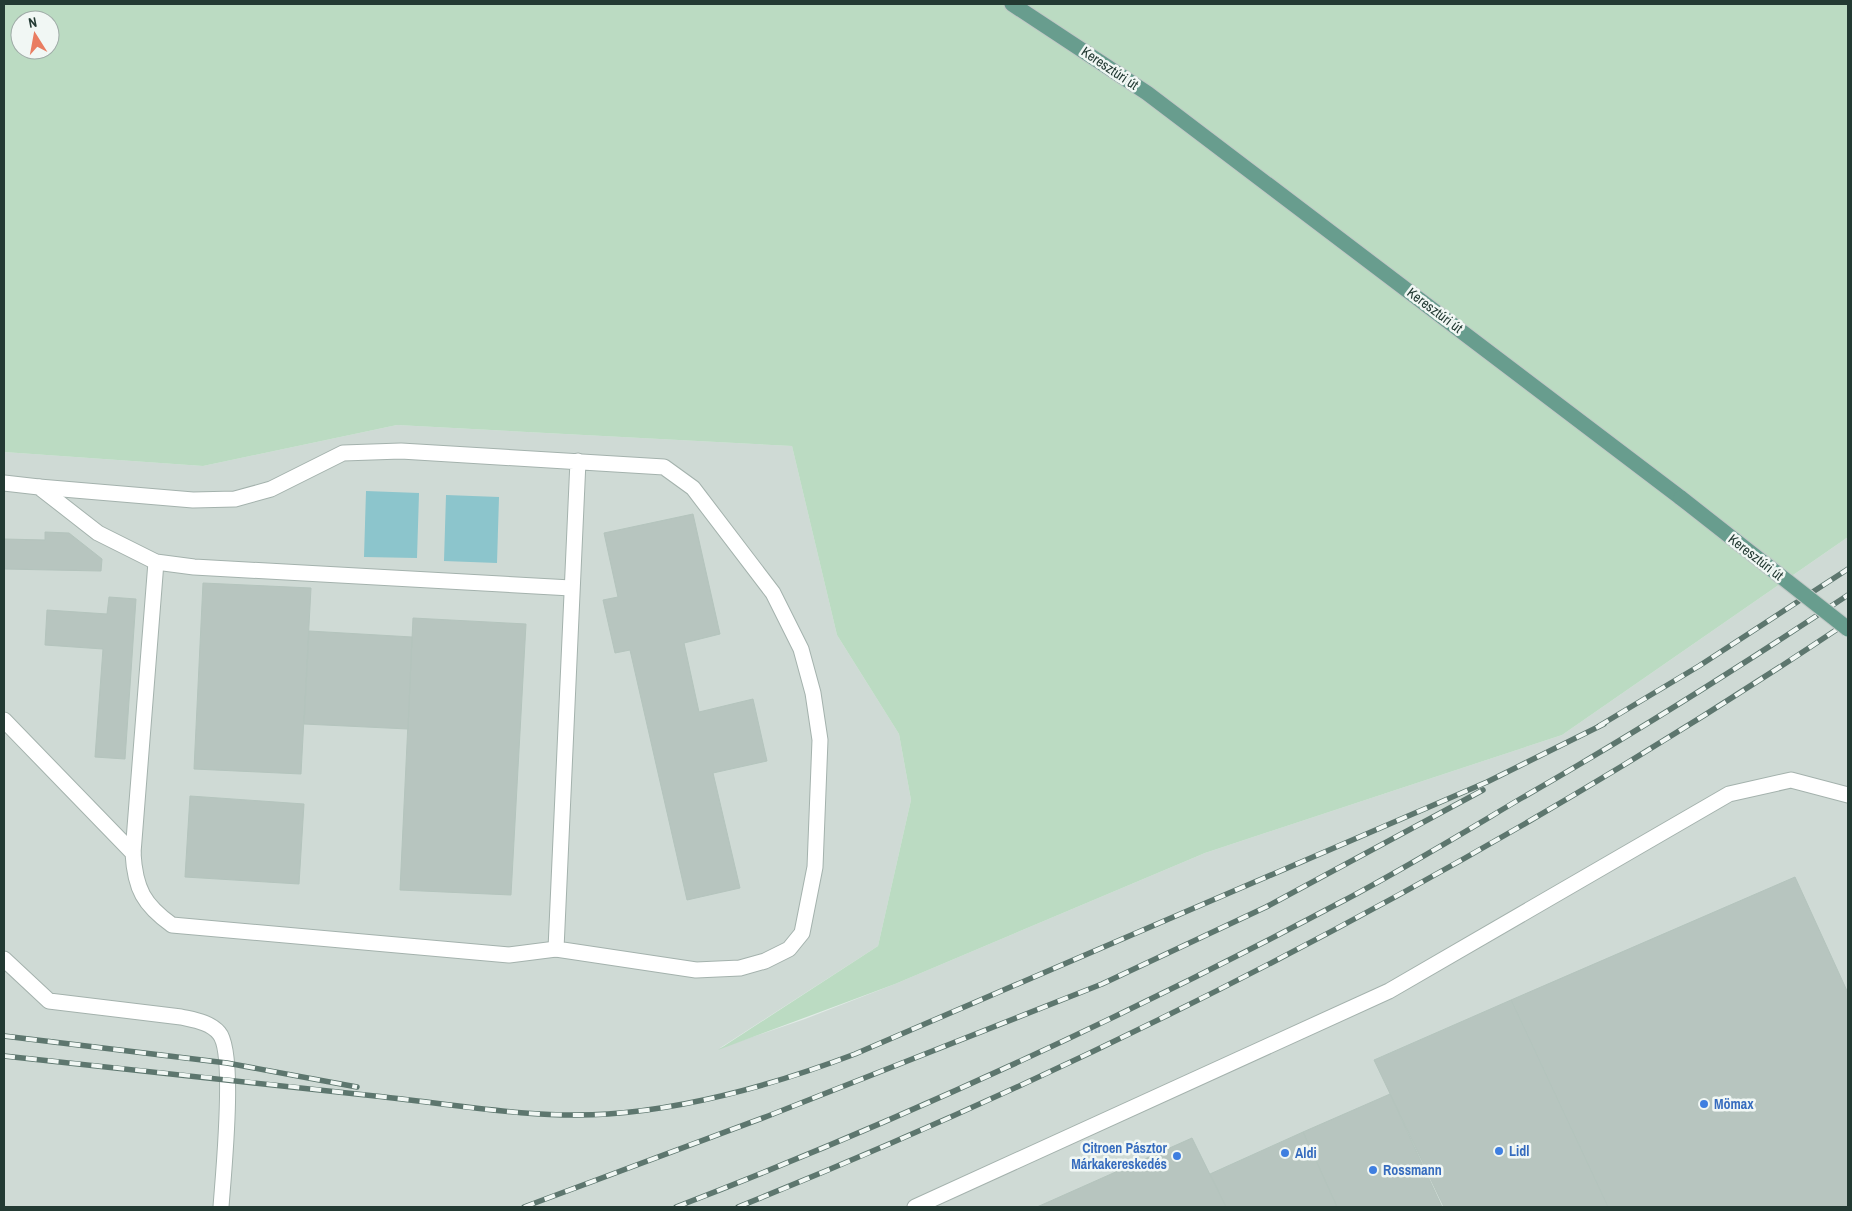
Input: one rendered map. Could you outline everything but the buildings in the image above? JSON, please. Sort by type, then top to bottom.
[{"type":"main road","name":"Keresztúri út","points":[[1012,4],[1147,93],[1681,498],[1848,629]]},
{"type":"lane","points":[[4,483],[193,500],[235,499],[271,489],[343,452],[401,450],[664,468],[693,488],[773,593],[801,649],[813,693],[820,740],[814,867],[802,933],[789,948],[765,961],[740,968],[696,970],[556,949],[509,955],[172,925],[152,911],[141,892],[134,868],[156,562]]},
{"type":"lane","points":[[556,949],[578,461]]},
{"type":"lane","points":[[39,487],[98,534],[156,562],[204,568],[571,588]]},
{"type":"lane","points":[[4,720],[134,853]]},
{"type":"lane","points":[[915,1207],[1389,992],[1728,794],[1791,780],[1848,795]]},
{"type":"lane","points":[[4,959],[49,1001],[181,1017],[200,1022],[214,1028],[221,1034],[225,1045],[228,1080],[221,1207]]},
{"type":"shaded area","points":[[397,425],[792,446],[837,635],[899,734],[911,800],[878,946],[720,1048],[805,1019],[895,984],[1205,853],[1562,735],[1848,537],[1848,1207],[4,1207],[4,452],[203,466]]},
{"type":"green space","points":[[4,4],[1848,4],[1848,537],[1562,735],[1205,853],[895,984],[718,1050],[878,946],[911,800],[899,734],[837,635],[792,446],[397,425],[203,466],[4,452]]},
{"type":"water","points":[[366,491],[419,493],[417,558],[364,557]]},
{"type":"water","points":[[446,495],[499,497],[497,563],[444,561]]},
{"type":"railway","points":[[1599,726],[1699,666],[1848,569]]},
{"type":"railway","points":[[676,1207],[846,1138],[1013,1064],[1178,985],[1341,902],[1409,865],[1645,725],[1848,595]]},
{"type":"railway","points":[[738,1207],[883,1147],[1027,1083],[1168,1015],[1308,943],[1446,868],[1582,790],[1716,708],[1848,622]]},
{"type":"railway","points":[[4,1056],[520,1113],[608,1114],[640,1111],[703,1100],[765,1085],[855,1054],[1487,782],[1604,724]]},
{"type":"railway","points":[[524,1207],[768,1116],[1102,984],[1266,907],[1483,790]]},
{"type":"railway","points":[[4,1036],[227,1063],[357,1087]]},
{"type":"place","name":"Mömax","points":[[1704,1104]]},
{"type":"place","name":"Lidl","points":[[1499,1151]]},
{"type":"place","name":"Aldi","points":[[1285,1153]]},
{"type":"place","name":"Citroen Pásztor Márkakereskedés","points":[[1177,1156]]},
{"type":"place","name":"Rossmann","points":[[1373,1170]]}]
